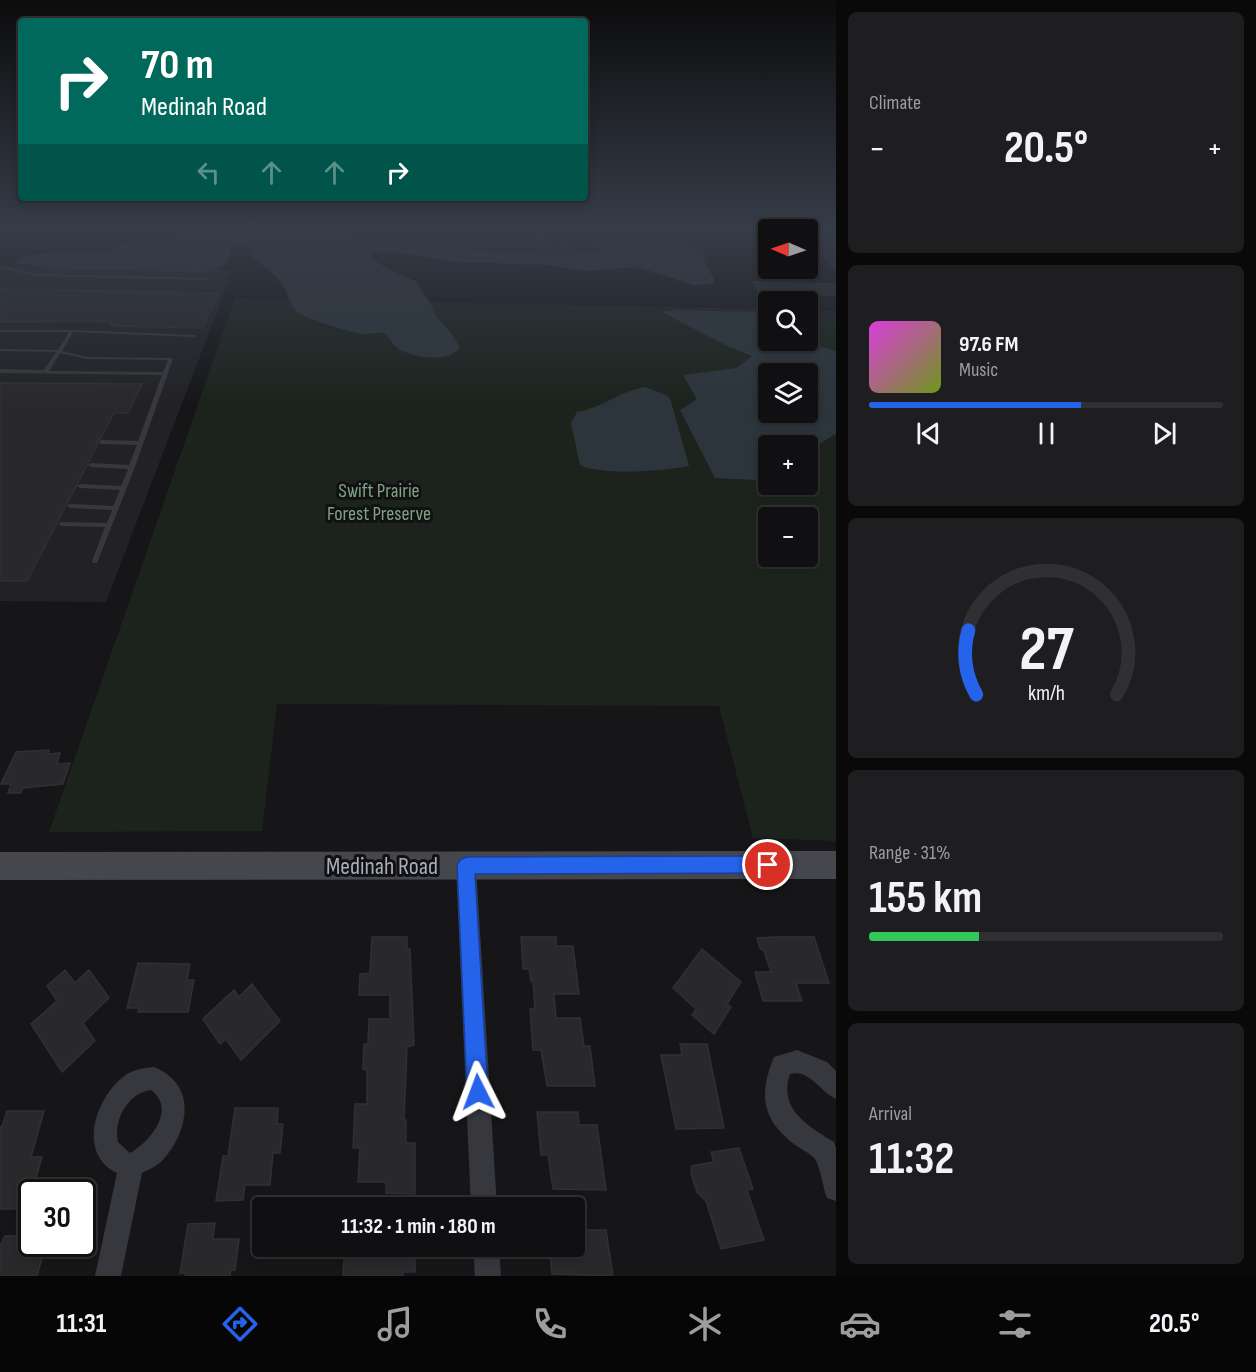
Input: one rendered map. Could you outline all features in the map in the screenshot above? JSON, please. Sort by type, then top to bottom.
[{"type":"street","name":"Medinah Road","points":[[0,866],[836,865]]},
{"type":"street","points":[[466,866],[483,1197]]},
{"type":"street","points":[[836,1087],[819,1070],[797,1061],[782,1065],[776,1077],[775,1099],[782,1117],[799,1135],[830,1147],[836,1189]]},
{"type":"street","points":[[108,1276],[131,1166]]},
{"type":"street","points":[[487,1257],[488,1276]]},
{"type":"lane","points":[[0,331],[72,331],[194,336]]},
{"type":"lane","points":[[46,372],[57,351],[72,331]]},
{"type":"lane","points":[[0,350],[57,351],[87,358],[171,360],[95,561]]},
{"type":"lane","points":[[0,371],[165,374]]},
{"type":"lane","points":[[101,442],[140,443]]},
{"type":"lane","points":[[91,465],[132,466]]},
{"type":"lane","points":[[80,486],[124,488]]},
{"type":"lane","points":[[70,506],[116,508]]},
{"type":"lane","points":[[61,524],[109,525]]},
{"type":"shaded area","points":[[0,287],[227,287],[106,602],[0,601],[0,351],[14,351],[0,350]]},
{"type":"shaded area","points":[[283,287],[419,287],[430,302],[435,315],[452,334],[460,348],[454,353],[437,358],[409,354],[395,346],[383,333],[358,333],[303,316],[293,308]]},
{"type":"shaded area","points":[[674,310],[757,312],[758,351],[818,351],[818,346],[836,351],[836,434],[818,445],[818,435],[758,435],[758,479],[715,478],[680,410],[697,399],[683,375],[736,368],[752,356],[727,346],[662,312]]},
{"type":"shaded area","points":[[645,387],[670,398],[689,466],[665,470],[617,471],[580,465],[571,423],[577,412]]},
{"type":"green space","name":"Swift Prairie Forest Preserve","points":[[235,298],[758,309],[758,351],[818,351],[818,310],[836,311],[836,841],[753,838],[719,706],[277,704],[262,831],[49,832]]},
{"type":"building","points":[[756,287],[836,287],[836,295],[818,295],[818,291],[759,291]]},
{"type":"building","points":[[0,289],[219,293],[202,328],[113,326],[114,324],[110,324],[112,321],[0,322]]},
{"type":"building","points":[[0,383],[142,384],[128,413],[114,413],[101,438],[96,441],[98,444],[27,581],[0,581]]},
{"type":"building","points":[[49,750],[48,754],[60,753],[57,764],[70,763],[63,784],[23,788],[21,793],[8,793],[11,784],[1,784],[16,752]]},
{"type":"building","points":[[372,937],[407,937],[407,949],[410,949],[414,1045],[407,1047],[404,1120],[406,1120],[406,1143],[415,1143],[415,1194],[386,1193],[386,1182],[358,1182],[360,1148],[353,1148],[355,1104],[367,1104],[367,1070],[363,1069],[364,1044],[368,1044],[369,1019],[390,1019],[390,995],[359,995],[360,974],[370,973]]},
{"type":"building","points":[[521,937],[556,937],[556,946],[573,946],[579,994],[554,994],[556,1018],[580,1018],[584,1046],[590,1046],[595,1086],[547,1086],[541,1050],[533,1050],[530,1009],[535,1009],[533,981],[531,981],[529,969],[523,969]]},
{"type":"building","points":[[814,937],[829,983],[796,983],[802,1001],[763,1001],[755,972],[771,972],[757,938]]},
{"type":"building","points":[[702,949],[741,982],[727,1004],[731,1007],[714,1034],[692,1015],[696,1009],[673,988]]},
{"type":"building","points":[[138,963],[190,964],[187,980],[194,980],[188,1012],[138,1012],[139,1008],[127,1008]]},
{"type":"building","points":[[65,970],[75,983],[89,970],[109,998],[83,1023],[95,1041],[62,1072],[31,1024],[57,1001],[47,986]]},
{"type":"building","points":[[252,984],[280,1021],[241,1060],[226,1039],[220,1044],[203,1019],[234,990],[239,997]]},
{"type":"building","points":[[680,1044],[707,1044],[724,1128],[676,1129],[661,1055],[682,1055]]},
{"type":"building","points":[[235,1108],[278,1108],[277,1124],[283,1124],[280,1153],[273,1153],[270,1185],[245,1185],[243,1200],[216,1201],[223,1156],[228,1156]]},
{"type":"building","points":[[7,1111],[44,1111],[31,1157],[42,1157],[36,1179],[18,1179],[18,1209],[0,1209],[0,1127],[2,1127]]},
{"type":"building","points":[[537,1112],[578,1112],[579,1125],[597,1125],[606,1190],[553,1189],[548,1155],[541,1155]]},
{"type":"building","points":[[739,1148],[753,1189],[747,1190],[764,1240],[721,1249],[706,1201],[697,1192],[691,1174],[692,1166],[714,1162],[711,1152]]},
{"type":"building","points":[[215,1223],[213,1239],[239,1239],[235,1270],[231,1270],[230,1276],[185,1276],[186,1273],[180,1273],[188,1224]]},
{"type":"building","points":[[585,1230],[606,1230],[613,1276],[552,1274],[550,1257],[585,1257]]},
{"type":"building","points":[[5,1236],[18,1236],[18,1257],[42,1257],[37,1276],[0,1276],[0,1246]]},
{"type":"building","points":[[344,1257],[415,1257],[415,1272],[403,1272],[403,1276],[343,1276]]},
{"type":"route","points":[[478,1092],[466,866],[768,865]]}]
